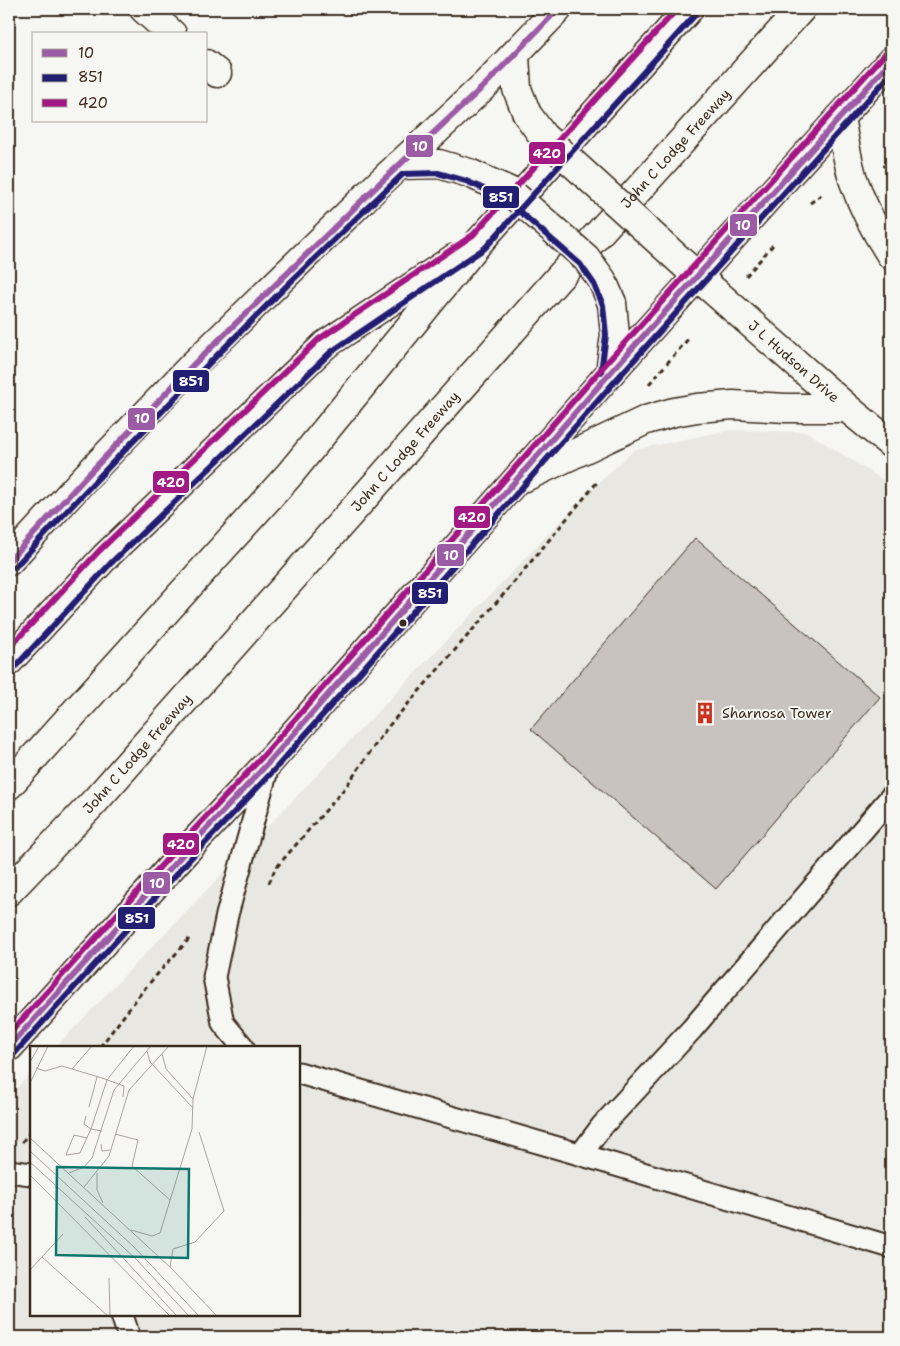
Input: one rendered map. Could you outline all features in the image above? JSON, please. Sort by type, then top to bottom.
[{"type":"main road","points":[[144,9],[170,32]]},
{"type":"main road","points":[[9,561],[83,480],[193,366],[514,55],[558,9]]},
{"type":"main road","points":[[9,785],[289,475],[479,242],[689,9]]},
{"type":"main road","name":"John C Lodge Freeway","points":[[9,891],[96,800],[555,282],[801,9]]},
{"type":"main road","name":"J L Hudson Drive","points":[[514,55],[517,89],[527,114],[544,136],[697,276],[847,408],[891,444]]},
{"type":"main road","points":[[9,1047],[183,854],[270,761],[610,373],[891,61]]},
{"type":"main road","points":[[840,118],[852,177],[877,234],[891,255]]},
{"type":"main road","points":[[399,165],[439,164],[470,173],[509,191],[586,258],[602,280],[612,303],[616,335],[610,373]]},
{"type":"main road","points":[[9,661],[105,557],[325,345],[479,242]]},
{"type":"main road","points":[[516,481],[646,420],[674,412],[733,405],[786,408],[847,408]]},
{"type":"lane","points":[[242,1046],[223,1023],[214,977],[227,915],[270,761]]},
{"type":"lane","points":[[581,1154],[602,1126],[692,1029],[891,797]]},
{"type":"lane","points":[[300,1073],[581,1154],[891,1247]]},
{"type":"lane","points":[[9,1172],[30,1174]]},
{"type":"lane","points":[[122,1316],[129,1337]]},
{"type":"path","points":[[804,210],[811,202],[828,191]]},
{"type":"path","points":[[745,277],[778,240]]},
{"type":"path","points":[[647,386],[696,331]]},
{"type":"path","points":[[267,887],[275,869],[345,788],[387,728],[601,478]]},
{"type":"path","points":[[101,1046],[145,988],[195,933]]},
{"type":"shaded area","points":[[730,430],[807,432],[891,485],[891,1337],[9,1337],[9,1096],[30,1074],[30,1316],[300,1316],[300,1046],[57,1046],[587,494],[634,450]]},
{"type":"building","name":"Sharnosa Tower","points":[[695,538],[880,697],[716,889],[531,729]]},
{"type":"transit line","name":"10","points":[[9,561],[193,365],[380,183],[486,84],[558,9]]},
{"type":"transit line","name":"420","points":[[9,648],[99,551],[319,339],[473,235],[677,9]]},
{"type":"transit line","name":"851","points":[[15,667],[111,563],[331,352],[485,248],[695,15]]},
{"type":"transit line","name":"420","points":[[9,1034],[264,755],[603,367],[884,55]]},
{"type":"transit line","name":"10","points":[[9,1047],[183,854],[270,761],[610,373],[891,61]]},
{"type":"transit line","name":"851","points":[[15,1053],[189,860],[277,767],[617,379],[891,74]]},
{"type":"transit line","name":"851","points":[[15,567],[206,367],[303,269],[403,174],[438,173],[466,181],[504,198],[580,264],[594,284],[603,305],[606,335],[601,372]]},
{"type":"place","name":"Sharnosa Tower","points":[[705,713]]}]
